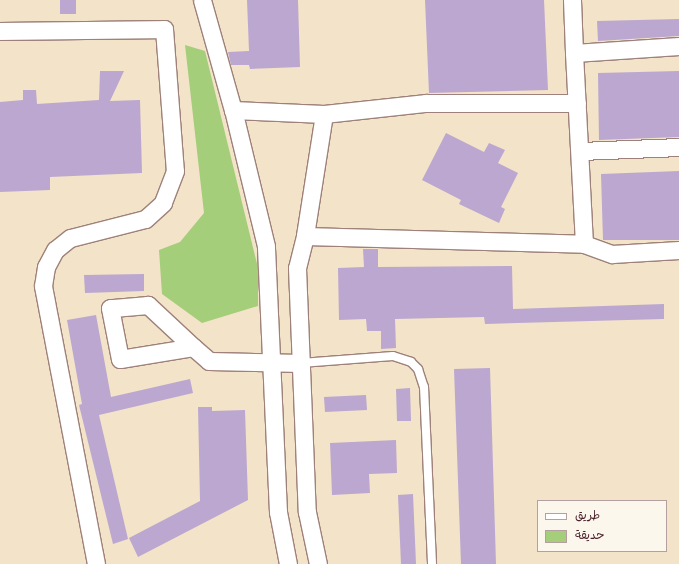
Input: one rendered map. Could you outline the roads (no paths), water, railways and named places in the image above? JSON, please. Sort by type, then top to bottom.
[{"type":"street","points":[[202,0],[233,110],[266,246],[270,362],[278,512],[288,564]]},
{"type":"street","points":[[572,0],[584,244]]},
{"type":"street","points":[[0,31],[164,29],[175,171],[163,203],[145,219],[70,238],[55,250],[46,267],[43,286],[96,564]]},
{"type":"street","points":[[574,53],[679,46]]},
{"type":"street","points":[[233,110],[324,114],[426,103],[577,103]]},
{"type":"street","points":[[318,564],[307,512],[297,268],[305,236],[324,114]]},
{"type":"street","points":[[580,151],[679,147]]},
{"type":"street","points":[[305,236],[584,244],[612,254],[679,250]]},
{"type":"street","points":[[193,347],[120,359],[110,308],[148,306],[209,361],[301,362]]},
{"type":"lane","points":[[301,362],[393,356],[402,358],[418,369],[424,387],[432,564]]}]
